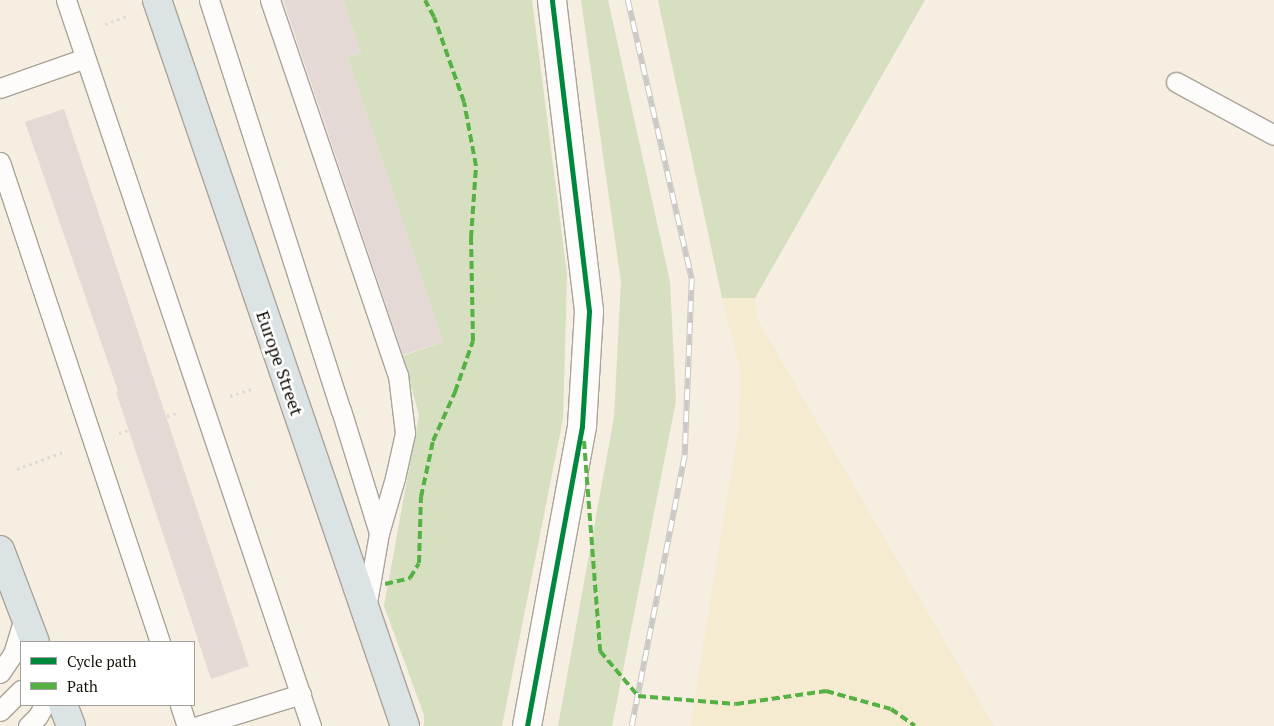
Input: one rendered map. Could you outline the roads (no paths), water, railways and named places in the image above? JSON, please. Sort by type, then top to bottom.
[{"type":"main road","name":"Europe Street","points":[[157,0],[405,726]]},
{"type":"main road","points":[[0,550],[30,630]]},
{"type":"main road","points":[[62,706],[71,726]]},
{"type":"street","points":[[527,726],[582,426],[590,310],[552,0]]},
{"type":"lane","points":[[66,0],[311,726]]},
{"type":"lane","points":[[209,0],[341,410],[378,533]]},
{"type":"lane","points":[[270,0],[398,375],[404,433],[395,478],[378,533],[366,609]]},
{"type":"lane","points":[[0,88],[85,58]]},
{"type":"lane","points":[[1176,82],[1274,135]]},
{"type":"lane","points":[[0,162],[160,641]]},
{"type":"lane","points":[[22,641],[30,630]]},
{"type":"lane","points":[[0,672],[20,644]]},
{"type":"lane","points":[[0,711],[20,691]]},
{"type":"lane","points":[[198,726],[301,694]]},
{"type":"lane","points":[[28,726],[38,716],[43,706]]},
{"type":"lane","points":[[180,706],[187,726]]},
{"type":"railway","points":[[628,0],[692,279],[685,456],[632,726]]}]
